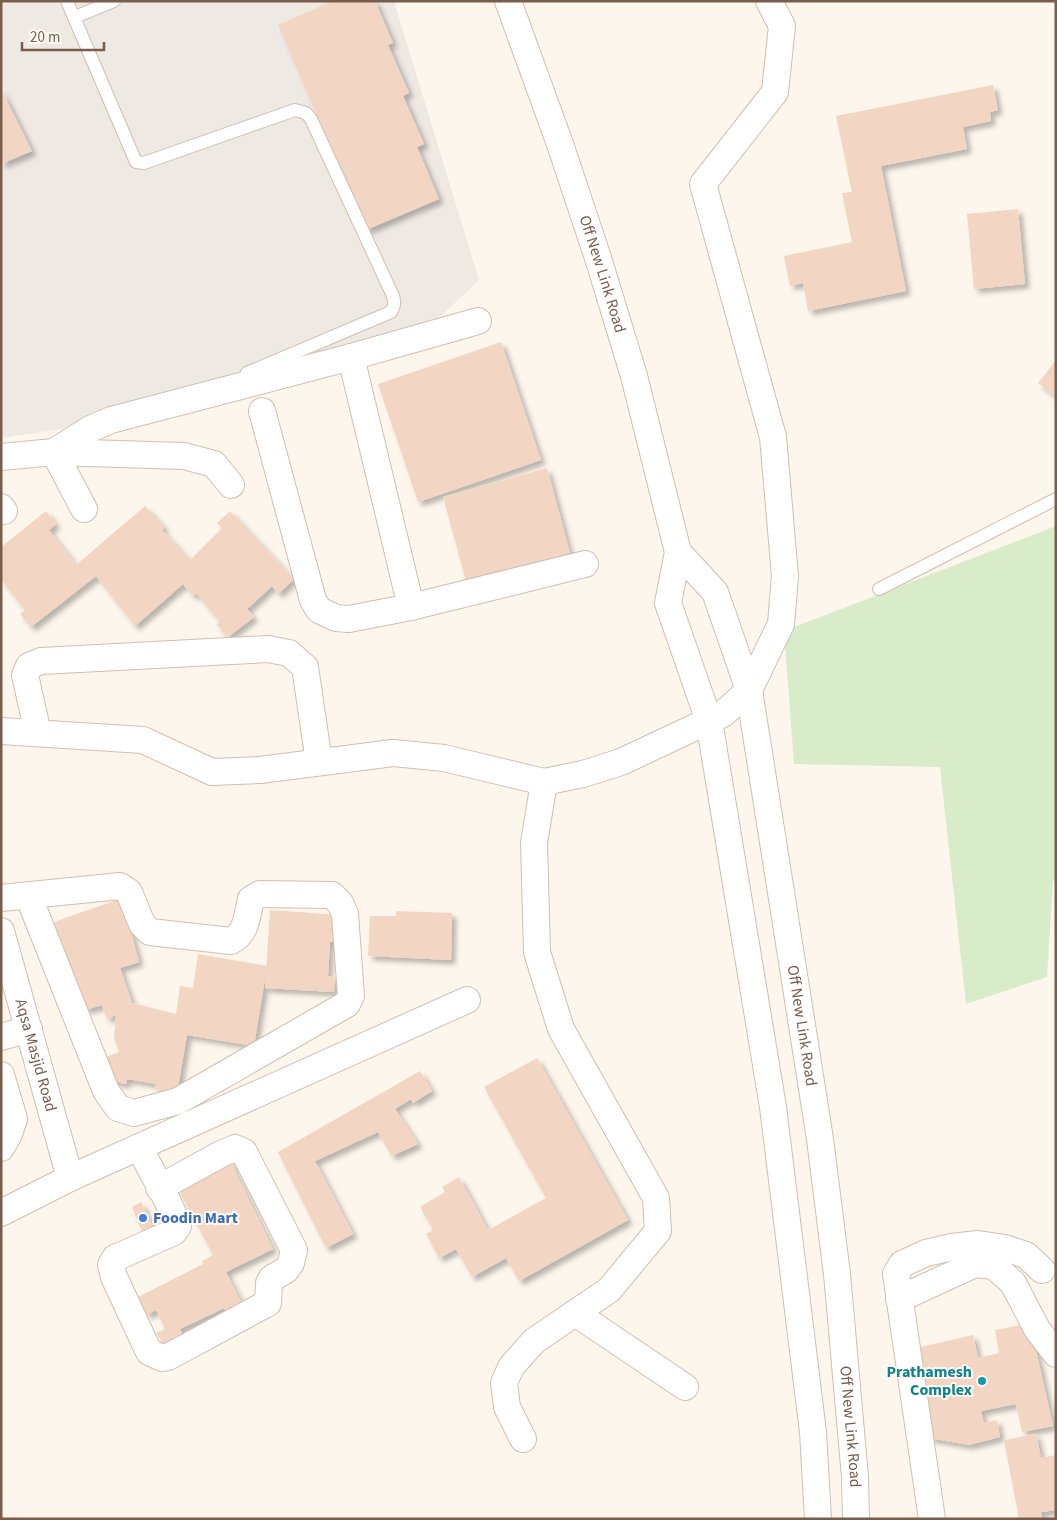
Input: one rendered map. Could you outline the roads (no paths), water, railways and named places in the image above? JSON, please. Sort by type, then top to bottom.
[{"type":"street","name":"Off New Link Road","points":[[508,1],[560,144],[634,376],[678,552],[668,603],[709,721],[773,1107],[813,1432],[818,1519]]},
{"type":"street","points":[[1,731],[143,740],[212,772],[260,770],[394,753],[444,758],[544,782],[583,774],[621,762],[723,714],[749,690],[781,624],[785,576],[773,436],[703,184],[775,92],[782,26],[770,1]]},
{"type":"street","points":[[54,452],[90,429],[106,422],[478,321]]},
{"type":"street","points":[[351,357],[412,607]]},
{"type":"street","points":[[262,411],[313,600],[319,610],[336,618],[349,618],[412,607],[585,564]]},
{"type":"street","points":[[54,452],[84,509]]},
{"type":"street","points":[[1,457],[54,452],[184,456],[214,464],[231,485]]},
{"type":"street","name":"Off New Link Road","points":[[678,552],[715,592],[749,690],[820,1138],[837,1274],[855,1477],[856,1519]]},
{"type":"street","points":[[38,733],[25,675],[29,666],[41,660],[268,649],[289,652],[305,667],[319,762]]},
{"type":"street","points":[[523,1439],[507,1407],[504,1383],[511,1367],[534,1341],[608,1290],[658,1231],[656,1198],[561,1029],[537,952],[534,843],[544,782]]},
{"type":"street","points":[[1,898],[28,895],[120,886],[129,892],[142,924],[150,932],[231,940],[239,936],[244,928],[251,899],[260,894],[332,895],[340,903],[345,914],[351,996],[347,1004],[178,1101],[134,1113],[118,1108],[106,1091],[28,895]]},
{"type":"street","name":"Aqsa Masjid Road","points":[[1,931],[70,1178]]},
{"type":"street","points":[[1,1213],[70,1178],[467,1000]]},
{"type":"street","points":[[1,1037],[29,1029]]},
{"type":"street","points":[[1,1075],[14,1120],[1,1148]]},
{"type":"street","points":[[217,1078],[231,1106]]},
{"type":"street","points":[[139,1148],[178,1226],[174,1232],[115,1258],[111,1265],[114,1277],[149,1352],[162,1358],[168,1357],[268,1303],[269,1283],[272,1278],[286,1270],[292,1262],[294,1250],[244,1152],[235,1148],[160,1188]]},
{"type":"street","points":[[932,1519],[896,1274],[902,1264],[926,1253],[978,1244],[1006,1248],[1026,1255],[1042,1270]]},
{"type":"street","points":[[899,1298],[975,1264],[994,1266],[1012,1283],[1037,1329],[1056,1354]]},
{"type":"street","points":[[575,1313],[684,1387]]},
{"type":"lane","points":[[67,1],[134,159],[140,164],[295,110],[306,113],[311,119],[393,296],[395,301],[394,308],[390,312],[231,380]]},
{"type":"lane","points":[[74,17],[114,1]]},
{"type":"lane","points":[[879,589],[1056,499]]},
{"type":"place","name":"Foodin Mart","points":[[143,1218]]},
{"type":"place","name":"Prathamesh Complex","points":[[982,1381]]}]
